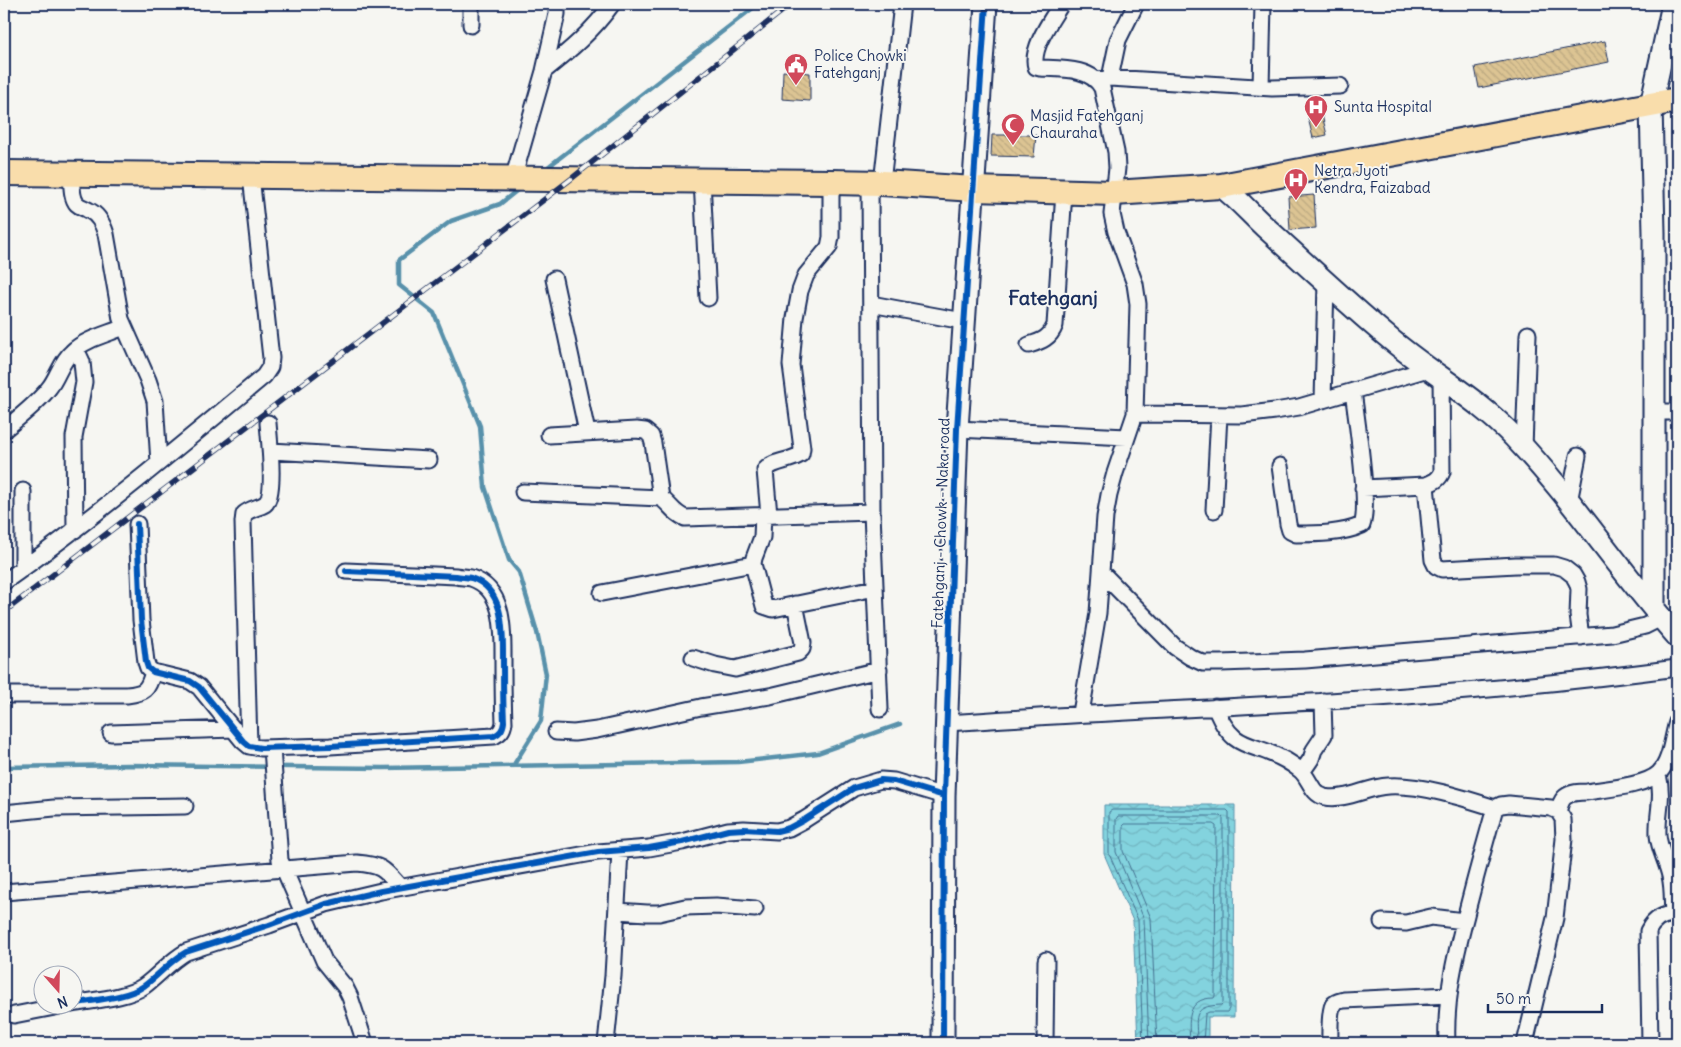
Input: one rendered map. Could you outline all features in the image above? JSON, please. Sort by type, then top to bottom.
[{"type":"main road","points":[[4,173],[831,182],[1114,193],[1221,186],[1677,100]]},
{"type":"street","points":[[471,4],[471,26]]},
{"type":"street","points":[[527,179],[544,71],[557,14],[557,4]]},
{"type":"street","points":[[544,71],[584,38],[612,4]]},
{"type":"street","points":[[880,709],[872,512],[871,304],[876,183],[902,4]]},
{"type":"street","name":"Fatehganj - Chowk - Naka road","points":[[943,1043],[945,723],[956,429],[986,4]]},
{"type":"street","points":[[1061,4],[1037,47],[1036,67],[1067,69],[1104,79],[1261,87],[1340,86]]},
{"type":"street","points":[[1081,713],[1098,613],[1109,495],[1114,473],[1135,414],[1138,304],[1135,284],[1116,232],[1112,214],[1117,168],[1116,152],[1102,88],[1118,40],[1136,4]]},
{"type":"street","points":[[1261,87],[1263,4]]},
{"type":"street","points":[[1668,624],[1654,412],[1654,233],[1651,106],[1673,4]]},
{"type":"street","points":[[70,174],[74,198],[77,204],[90,211],[103,224],[118,307],[124,327],[153,393],[159,463]]},
{"type":"street","points":[[4,582],[75,530],[159,463],[264,376],[270,367],[271,358],[251,176]]},
{"type":"street","points":[[702,180],[708,298]]},
{"type":"street","points":[[831,182],[831,237],[829,247],[806,275],[800,291],[794,327],[791,365],[802,448],[801,454],[794,458],[769,465],[765,470],[766,515],[754,564],[764,606],[773,609],[875,588]]},
{"type":"street","points":[[1221,186],[1390,340],[1464,392],[1493,416],[1524,448],[1668,624]]},
{"type":"street","points":[[1029,345],[1048,337],[1054,325],[1064,192]]},
{"type":"street","points":[[554,279],[587,432]]},
{"type":"street","points":[[1323,400],[1326,283]]},
{"type":"street","points":[[871,304],[963,321]]},
{"type":"street","points":[[4,430],[43,396],[51,386],[66,358],[76,349],[124,327]]},
{"type":"street","points":[[1524,448],[1528,334]]},
{"type":"street","points":[[75,530],[74,437],[84,382],[82,362],[76,349]]},
{"type":"street","points":[[1135,414],[1242,415],[1276,411],[1299,407],[1353,391],[1435,373]]},
{"type":"street","points":[[1363,488],[1426,485],[1440,478],[1442,472],[1435,373]]},
{"type":"street","points":[[1280,466],[1290,531],[1296,534],[1337,532],[1362,525],[1364,519],[1363,488],[1353,391]]},
{"type":"street","points":[[1654,412],[1677,412]]},
{"type":"street","points":[[1214,510],[1219,415]]},
{"type":"street","points":[[249,746],[243,522],[244,514],[250,509],[265,504],[270,497],[271,451],[268,423]]},
{"type":"street","points":[[956,429],[1127,437]]},
{"type":"street","points":[[548,436],[587,432],[645,431],[651,436],[660,498]]},
{"type":"street","points":[[271,451],[429,460]]},
{"type":"street","points":[[1569,502],[1578,456]]},
{"type":"street","points":[[1426,485],[1433,560],[1436,566],[1442,568],[1516,564],[1554,565],[1564,568],[1573,575],[1579,589],[1578,615],[1581,637]]},
{"type":"street","points":[[23,491],[23,568]]},
{"type":"street","points":[[523,492],[660,498],[667,502],[676,514],[685,518],[872,512]]},
{"type":"street","points":[[137,524],[141,620],[148,668],[153,672],[190,681],[199,687],[249,746],[262,748],[272,760],[278,849],[283,869],[324,961],[350,997],[365,1043]]},
{"type":"street","points":[[602,593],[754,564]]},
{"type":"street","points":[[272,760],[330,746],[494,736],[500,733],[503,728],[503,623],[495,599],[482,583],[471,578],[456,576],[346,572]]},
{"type":"street","points":[[1101,572],[1175,647],[1190,658],[1203,662],[1305,660],[1612,634],[1645,626],[1668,624]]},
{"type":"street","points":[[693,658],[715,666],[735,669],[798,652],[802,649],[803,643],[795,604]]},
{"type":"street","points":[[945,723],[1081,713],[1408,696],[1677,668]]},
{"type":"street","points":[[556,732],[574,733],[597,730],[701,707],[770,696],[879,670]]},
{"type":"street","points":[[4,695],[127,695],[146,690],[150,684],[153,672]]},
{"type":"street","points":[[1302,772],[1324,735],[1323,701]]},
{"type":"street","points":[[1215,707],[1222,722],[1236,739],[1271,753],[1302,772],[1316,793],[1323,797],[1335,798],[1370,788],[1405,786],[1459,796],[1495,808],[1509,804],[1551,808],[1558,811],[1563,819],[1564,839],[1555,918],[1525,1043]]},
{"type":"street","points":[[1558,811],[1564,798],[1571,794],[1623,786],[1649,779],[1658,774],[1664,766],[1677,722]]},
{"type":"street","points":[[111,733],[234,729]]},
{"type":"street","points":[[1650,1043],[1648,931],[1656,919],[1675,914],[1671,877],[1658,836],[1662,799],[1658,774]]},
{"type":"street","points":[[82,1002],[131,992],[143,987],[177,957],[186,952],[269,926],[348,897],[598,852],[649,848],[728,830],[777,831],[789,828],[804,820],[854,788],[881,780],[894,781],[944,796]]},
{"type":"street","points":[[4,813],[54,808],[185,806]]},
{"type":"street","points":[[1446,1043],[1449,995],[1454,965],[1495,808]]},
{"type":"street","points":[[606,1043],[613,976],[620,851]]},
{"type":"street","points":[[4,892],[358,863],[376,865],[386,871],[400,887]]},
{"type":"street","points":[[617,911],[647,914],[685,907],[716,906],[755,909]]},
{"type":"street","points":[[1382,922],[1406,923],[1431,917],[1464,921]]},
{"type":"street","points":[[1045,1043],[1046,960]]},
{"type":"street","points":[[1330,1043],[1332,1010],[1334,1004],[1338,1001],[1449,995]]},
{"type":"street","points":[[14,1015],[32,1012]]},
{"type":"water","points":[[1104,805],[1235,805],[1234,1017],[1208,1017],[1208,1043],[1138,1043],[1133,921],[1104,854]]},
{"type":"building","points":[[1605,41],[1609,62],[1479,88],[1475,67]]},
{"type":"building","name":"Police Chowki Fatehganj","points":[[783,71],[810,73],[810,101],[782,99]]},
{"type":"building","points":[[1322,115],[1327,135],[1313,138],[1308,118]]},
{"type":"building","name":"Masjid Fatehganj Chauraha","points":[[992,135],[1036,135],[1034,157],[991,156]]},
{"type":"building","points":[[1314,195],[1316,228],[1290,230],[1288,197]]},
{"type":"waterway","points":[[544,170],[758,4]]},
{"type":"waterway","points":[[513,766],[541,721],[546,674],[537,632],[519,572],[509,560],[485,487],[480,426],[434,313],[399,285],[399,260],[451,221],[500,204],[520,188]]},
{"type":"waterway","points":[[4,767],[129,765],[383,768],[738,762],[818,753],[900,724]]},
{"type":"railway","points":[[4,612],[571,179],[791,4]]},
{"type":"cycle path","points":[[943,1043],[944,796],[957,429],[986,4]]},
{"type":"cycle path","points":[[137,524],[141,620],[148,668],[153,672],[190,681],[199,687],[249,746],[261,748],[330,746],[494,736],[500,732],[504,722],[503,636],[500,612],[490,591],[482,583],[471,578],[346,571]]},
{"type":"cycle path","points":[[82,1003],[119,996],[137,990],[186,952],[326,904],[381,891],[598,852],[649,848],[682,842],[728,830],[777,831],[789,828],[804,820],[854,788],[881,780],[894,781],[944,796]]},
{"type":"place","name":"Police Chowki Fatehganj","points":[[796,86]]},
{"type":"place","name":"Sunta Hospital","points":[[1316,128]]},
{"type":"place","name":"Masjid Fatehganj Chauraha","points":[[1013,146]]},
{"type":"place","name":"Netra Jyoti Kendra, Faizabad","points":[[1296,201]]},
{"type":"district","name":"Fatehganj","points":[[1053,298]]}]
